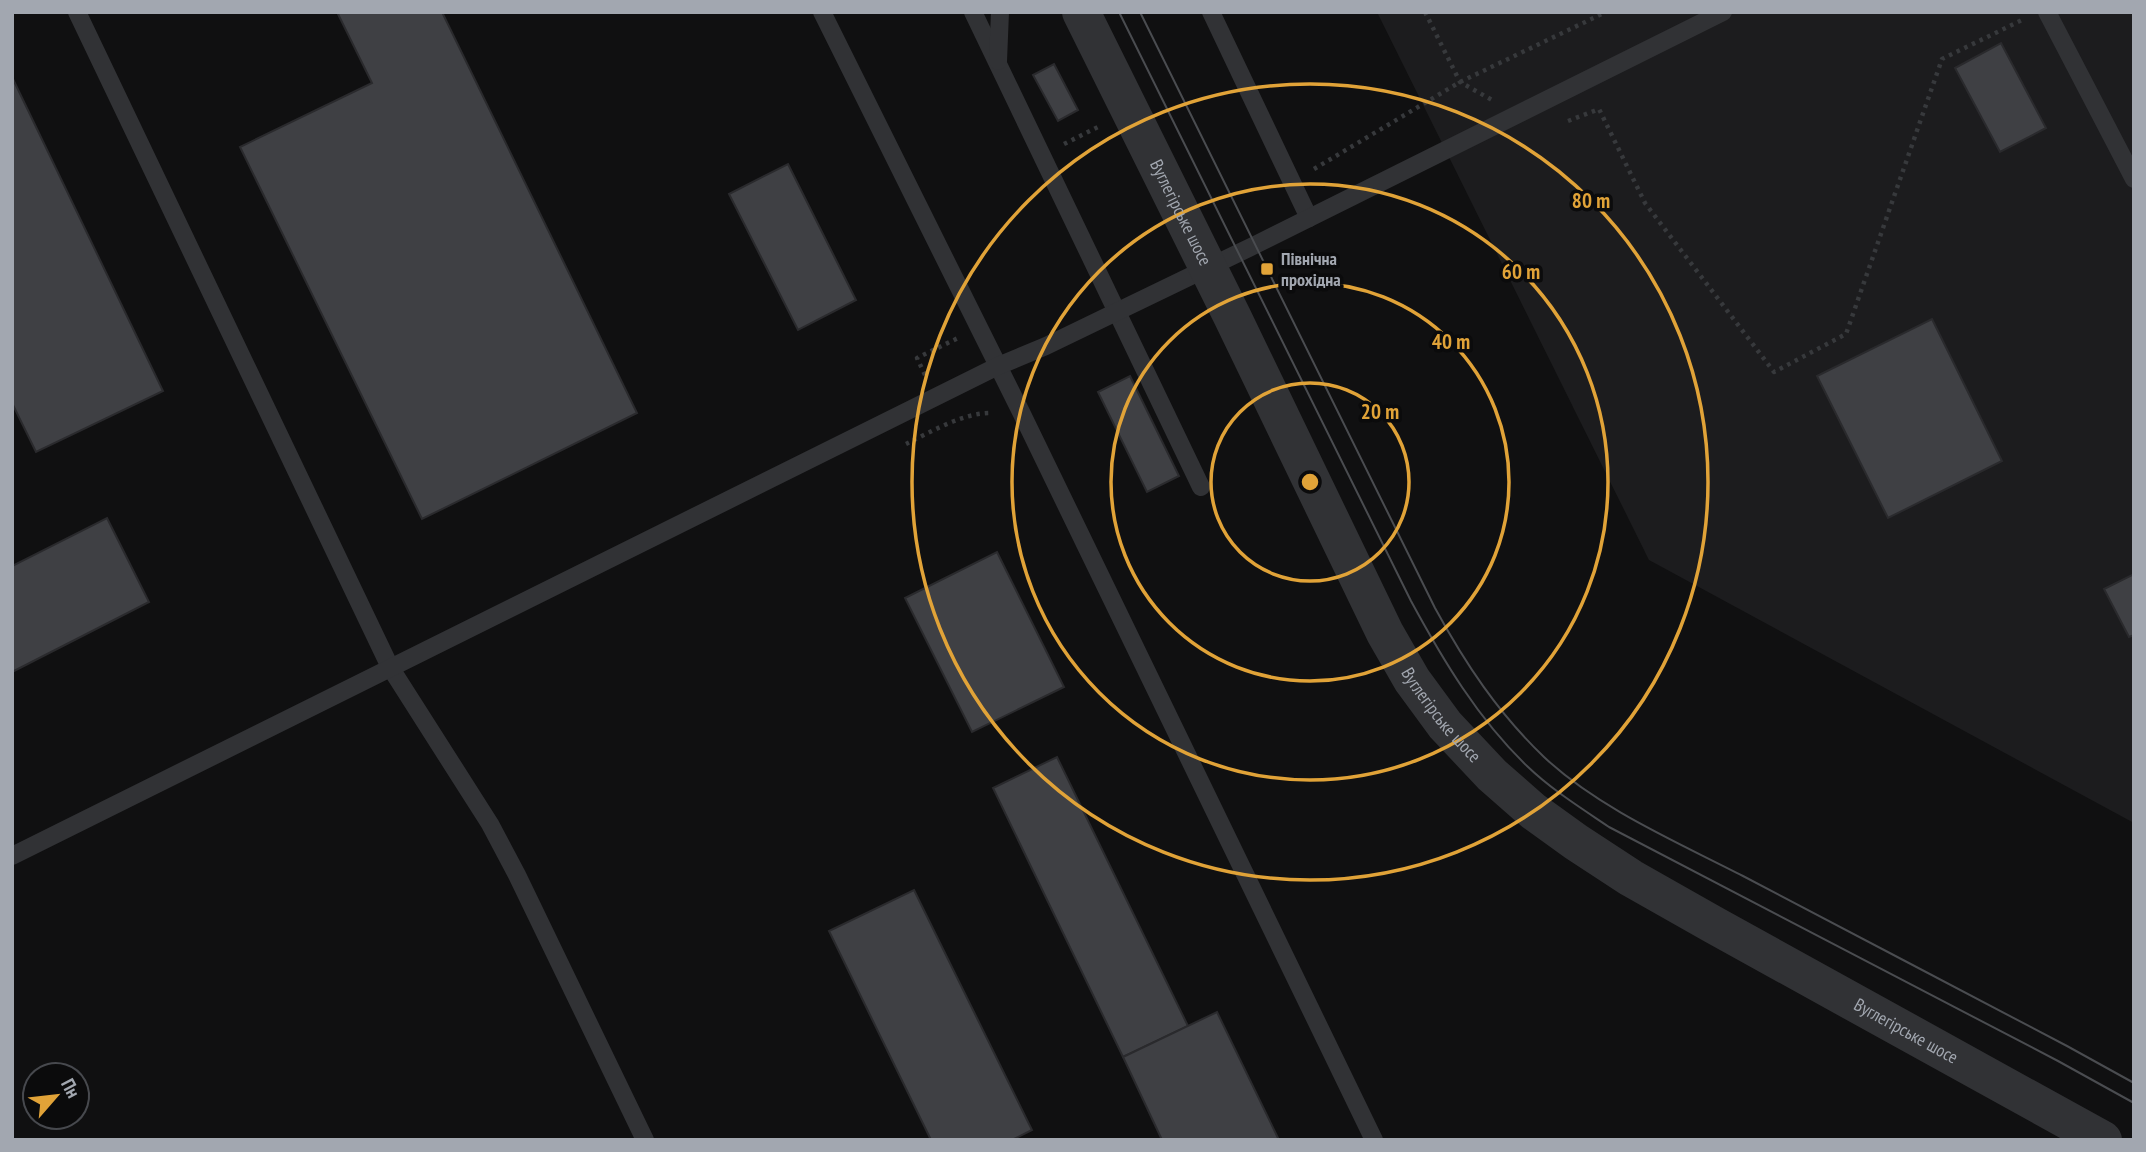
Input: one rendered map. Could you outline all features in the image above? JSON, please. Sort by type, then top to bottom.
[{"type":"street","name":"Вуглегірське шосе","points":[[1081,12],[1385,633],[1412,680],[1446,725],[1492,775],[1532,811],[1630,878],[2103,1140]]},
{"type":"lane","points":[[77,12],[390,667],[490,824],[645,1140]]},
{"type":"lane","points":[[822,12],[998,366],[1374,1140]]},
{"type":"lane","points":[[973,12],[1201,487]]},
{"type":"lane","points":[[998,64],[1000,12]]},
{"type":"lane","points":[[1211,12],[1309,218]]},
{"type":"lane","points":[[12,856],[998,366],[1046,346],[1309,218],[1723,12]]},
{"type":"lane","points":[[2047,12],[2134,179]]},
{"type":"path","points":[[1425,12],[1460,82],[1518,114],[1556,125],[1599,109],[1645,203],[1774,372],[1846,334],[1941,59],[2025,18]]},
{"type":"path","points":[[1292,183],[1460,82],[1606,12]]},
{"type":"path","points":[[1041,156],[1130,110]]},
{"type":"shaded area","points":[[1377,12],[2134,12],[2134,823],[1649,560]]},
{"type":"building","points":[[337,12],[442,12],[637,413],[422,519],[240,147],[372,83]]},
{"type":"building","points":[[2001,43],[2046,128],[2000,152],[1955,68]]},
{"type":"building","points":[[1054,64],[1078,110],[1058,121],[1033,75]]},
{"type":"building","points":[[12,77],[163,391],[36,452],[12,403]]},
{"type":"building","points":[[788,164],[856,300],[798,330],[729,194]]},
{"type":"building","points":[[1932,319],[2002,461],[1888,518],[1817,376]]},
{"type":"building","points":[[1130,376],[1179,476],[1147,492],[1098,392]]},
{"type":"building","points":[[107,518],[149,602],[12,672],[12,566]]},
{"type":"building","points":[[997,552],[1064,687],[972,732],[905,598]]},
{"type":"building","points":[[2134,574],[2134,635],[2129,637],[2104,589]]},
{"type":"building","points":[[1057,757],[1188,1026],[1123,1057],[993,788]]},
{"type":"building","points":[[914,890],[1032,1130],[1012,1140],[931,1140],[829,931]]},
{"type":"building","points":[[1217,1012],[1279,1140],[1162,1140],[1123,1057]]},
{"type":"tram line","points":[[1119,12],[1411,601],[1463,688],[1509,748],[1546,783],[1609,827],[2134,1103]]},
{"type":"tram line","points":[[1140,12],[1435,608],[1484,687],[1527,740],[1565,775],[1639,823],[2134,1083]]},
{"type":"place","name":"Північна прохідна","points":[[1267,269]]}]
